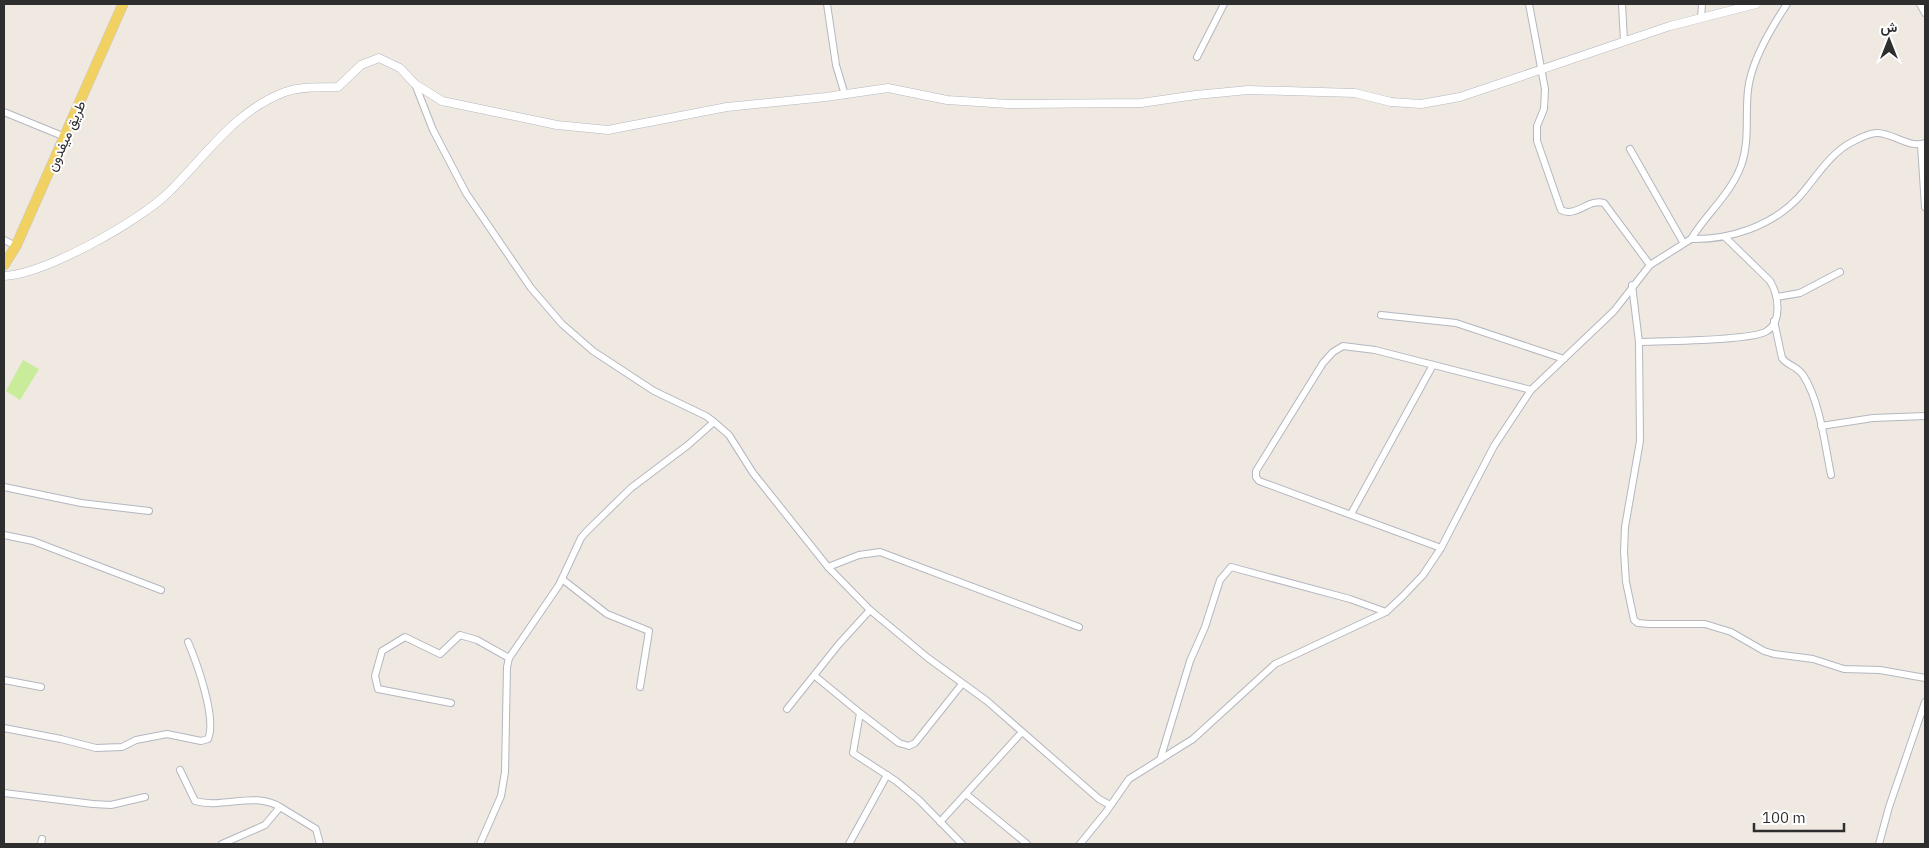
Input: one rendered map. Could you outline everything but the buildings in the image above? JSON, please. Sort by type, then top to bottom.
[{"type":"main road","name":"طريق ميفدون","points":[[4,265],[16,246],[123,4]]},
{"type":"street","points":[[827,4],[836,65],[845,95]]},
{"type":"street","points":[[1197,57],[1224,4]]},
{"type":"street","points":[[1529,4],[1545,99],[1537,126],[1537,141],[1559,206],[1561,210],[1568,212],[1596,202],[1604,203],[1650,265]]},
{"type":"street","points":[[1622,4],[1624,41]]},
{"type":"street","points":[[1702,4],[1702,17]]},
{"type":"street","points":[[4,276],[42,266],[85,247],[150,209],[170,191],[216,140],[240,120],[272,98],[286,92],[304,88],[338,87],[361,65],[379,58],[400,68],[415,84],[442,101],[557,125],[608,130],[727,107],[845,95],[888,88],[955,101],[1068,106],[1141,103],[1248,90],[1350,93],[1391,102],[1421,104],[1460,97],[1540,72],[1624,41],[1733,6],[1756,4]]},
{"type":"street","points":[[1691,239],[1720,202],[1741,167],[1748,136],[1747,103],[1750,78],[1764,47],[1788,4]]},
{"type":"street","points":[[1920,4],[1925,13]]},
{"type":"street","points":[[415,84],[433,130],[466,193],[517,268],[558,319],[593,351],[654,391],[706,416],[729,435],[752,474],[828,567],[870,610],[987,702],[1037,743],[1099,799],[1110,805]]},
{"type":"street","points":[[4,112],[65,137]]},
{"type":"street","points":[[1080,844],[1128,779],[1205,730],[1274,664],[1386,612],[1422,575],[1441,548],[1494,446],[1531,390],[1614,311],[1650,265],[1691,239],[1725,237],[1747,230],[1781,213],[1799,196],[1822,169],[1852,142],[1880,133],[1923,144],[1925,207]]},
{"type":"street","points":[[1630,149],[1684,242]]},
{"type":"street","points":[[1725,237],[1770,281],[1777,297],[1774,321],[1782,358],[1802,374],[1808,385],[1821,426],[1831,475]]},
{"type":"street","points":[[4,240],[16,246]]},
{"type":"street","points":[[1777,297],[1800,293],[1840,272]]},
{"type":"street","points":[[1632,286],[1639,342],[1640,441],[1625,527],[1624,552],[1626,582],[1634,620],[1649,624],[1711,626],[1731,632],[1764,651],[1774,654],[1813,659],[1844,669],[1880,670],[1925,678]]},
{"type":"street","points":[[1381,315],[1456,323],[1564,358]]},
{"type":"street","points":[[1639,342],[1766,332],[1774,321]]},
{"type":"street","points":[[1441,548],[1259,481],[1256,477],[1256,471],[1323,364],[1339,348],[1348,345],[1531,390]]},
{"type":"street","points":[[1351,514],[1433,365]]},
{"type":"street","points":[[1821,426],[1874,418],[1925,416]]},
{"type":"street","points":[[480,844],[501,796],[505,772],[507,667],[509,658],[562,579],[581,538],[587,531],[631,488],[688,445],[714,422]]},
{"type":"street","points":[[4,487],[81,503],[148,511]]},
{"type":"street","points":[[4,535],[33,541],[161,590]]},
{"type":"street","points":[[828,567],[859,555],[880,552],[1079,627]]},
{"type":"street","points":[[1160,760],[1190,661],[1205,627],[1220,580],[1230,567],[1350,599],[1386,612]]},
{"type":"street","points":[[562,579],[607,614],[649,631],[640,687]]},
{"type":"street","points":[[787,709],[839,644],[870,610]]},
{"type":"street","points":[[451,704],[378,689],[375,676],[382,650],[405,637],[440,654],[460,635],[477,640],[509,658]]},
{"type":"street","points":[[4,728],[96,748],[122,747],[136,740],[167,734],[201,741],[208,739],[211,725],[209,710],[199,670],[188,642]]},
{"type":"street","points":[[815,676],[899,744],[909,746],[915,743],[962,684]]},
{"type":"street","points":[[4,680],[40,687]]},
{"type":"street","points":[[1879,844],[1889,807],[1925,702]]},
{"type":"street","points":[[860,713],[852,751],[888,775],[919,800],[962,844]]},
{"type":"street","points":[[940,822],[1022,732]]},
{"type":"street","points":[[180,770],[195,801],[226,803],[256,799],[271,801],[316,829],[320,844]]},
{"type":"street","points":[[849,844],[888,775]]},
{"type":"street","points":[[4,793],[111,805],[145,796]]},
{"type":"street","points":[[966,794],[1027,844]]},
{"type":"street","points":[[222,844],[265,825],[280,807]]},
{"type":"green space","points":[[23,360],[39,369],[20,400],[6,391]]}]
